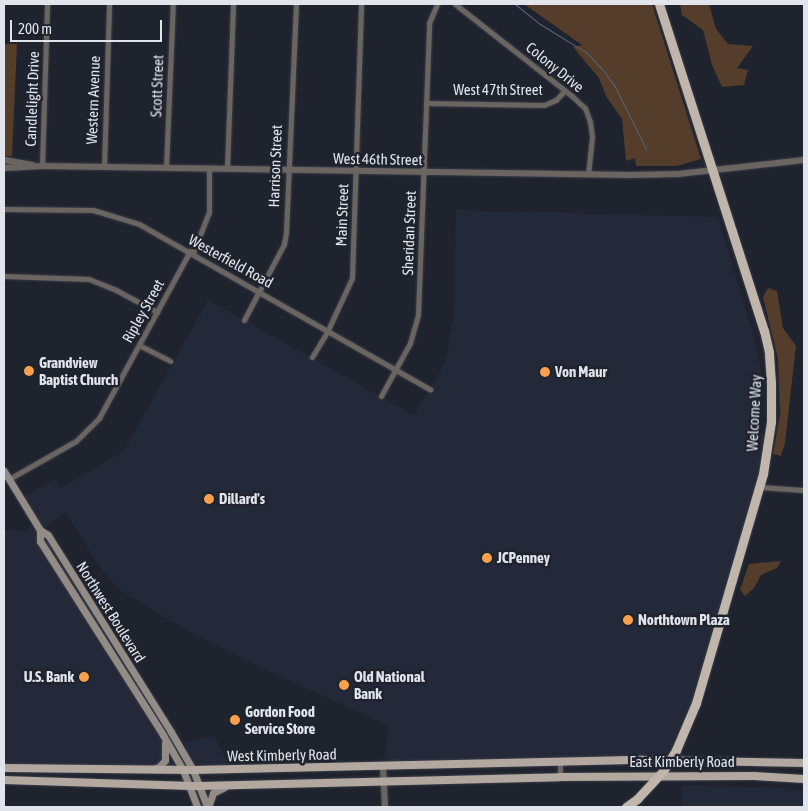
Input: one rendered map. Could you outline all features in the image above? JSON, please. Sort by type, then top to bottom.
[{"type":"highway","name":"Welcome Way","points":[[626,807],[659,776],[669,761],[686,727],[698,695],[759,487],[768,449],[771,422],[769,352],[659,4]]},
{"type":"main road","name":"Northwest Boulevard","points":[[4,471],[40,530],[48,535],[193,770]]},
{"type":"main road","name":"Northwest Boulevard","points":[[40,530],[40,540],[111,650],[183,770]]},
{"type":"main road","points":[[152,770],[159,767],[166,757],[163,735]]},
{"type":"main road","name":"East Kimberly Road","points":[[560,762],[804,763]]},
{"type":"main road","name":"West Kimberly Road","points":[[4,768],[193,770],[560,762]]},
{"type":"main road","points":[[183,770],[197,807]]},
{"type":"main road","points":[[193,770],[208,807]]},
{"type":"main road","name":"East Kimberly Road","points":[[560,777],[754,776],[804,779]]},
{"type":"main road","name":"West Kimberly Road","points":[[4,780],[200,786],[560,777]]},
{"type":"main road","points":[[208,807],[213,793],[235,785]]},
{"type":"street","name":"Candlelight Drive","points":[[42,166],[47,4]]},
{"type":"street","name":"Western Avenue","points":[[104,167],[109,4]]},
{"type":"street","name":"Scott Street","points":[[166,168],[173,4]]},
{"type":"street","points":[[227,169],[233,4]]},
{"type":"street","name":"Harrison Street","points":[[244,320],[284,244],[296,4]]},
{"type":"street","name":"Main Street","points":[[312,357],[328,330],[352,278],[361,4]]},
{"type":"street","name":"Sheridan Street","points":[[380,396],[410,343],[418,315],[429,23],[436,4]]},
{"type":"street","name":"Colony Drive","points":[[455,4],[565,90],[585,108],[590,122],[592,137],[588,174]]},
{"type":"street","name":"West 47th Street","points":[[426,103],[544,105],[556,100],[565,90]]},
{"type":"street","name":"West 46th Street","points":[[4,160],[42,166]]},
{"type":"street","name":"West 46th Street","points":[[4,168],[42,166],[655,175],[804,160]]},
{"type":"street","name":"Ripley Street","points":[[9,479],[84,434],[104,409],[191,252],[209,212],[209,169]]},
{"type":"street","name":"Westerfield Road","points":[[4,209],[93,210],[113,214],[139,224],[430,389]]},
{"type":"street","points":[[4,276],[89,279],[116,290],[157,312]]},
{"type":"street","points":[[139,345],[170,361]]},
{"type":"street","points":[[759,487],[804,490]]},
{"type":"street","points":[[560,762],[560,777]]},
{"type":"street","points":[[384,767],[385,807]]},
{"type":"shaded area","points":[[524,4],[652,4],[701,159],[677,166],[636,166],[635,158],[626,161],[622,119],[606,96],[599,78],[573,47],[582,45]]},
{"type":"shaded area","points":[[680,4],[709,4],[716,29],[728,44],[753,46],[737,68],[748,70],[744,85],[722,87],[712,65],[703,30],[682,15]]},
{"type":"shaded area","points":[[4,44],[17,44],[12,156],[4,156]]},
{"type":"shaded area","points":[[456,210],[718,217],[757,348],[762,379],[760,426],[768,449],[734,576],[676,750],[643,760],[383,767],[389,726],[260,667],[188,631],[120,590],[102,570],[66,513],[40,529],[114,649],[122,669],[163,735],[166,750],[159,767],[4,768],[4,530],[27,531],[35,522],[21,498],[55,479],[61,488],[124,451],[208,300],[414,415],[446,361],[454,312]]},
{"type":"shaded area","points":[[768,288],[777,291],[783,328],[796,346],[785,443],[781,456],[773,454],[780,414],[778,359],[763,297]]},
{"type":"shaded area","points":[[781,561],[777,568],[761,575],[754,588],[745,596],[740,590],[749,564]]},
{"type":"shaded area","points":[[215,736],[231,770],[193,770],[183,742]]},
{"type":"shaded area","points":[[682,786],[764,787],[804,791],[804,807],[682,807]]},
{"type":"waterway","points":[[515,4],[540,24],[587,53],[603,70],[614,85],[646,149]]},
{"type":"place","name":"Grandview Baptist Church","points":[[29,371]]},
{"type":"place","name":"Von Maur","points":[[545,372]]},
{"type":"place","name":"Dillard's","points":[[209,499]]},
{"type":"place","name":"JCPenney","points":[[487,558]]},
{"type":"place","name":"Northtown Plaza","points":[[628,620]]},
{"type":"place","name":"U.S. Bank","points":[[84,677]]},
{"type":"place","name":"Old National Bank","points":[[344,685]]},
{"type":"place","name":"Gordon Food Service Store","points":[[235,720]]}]
